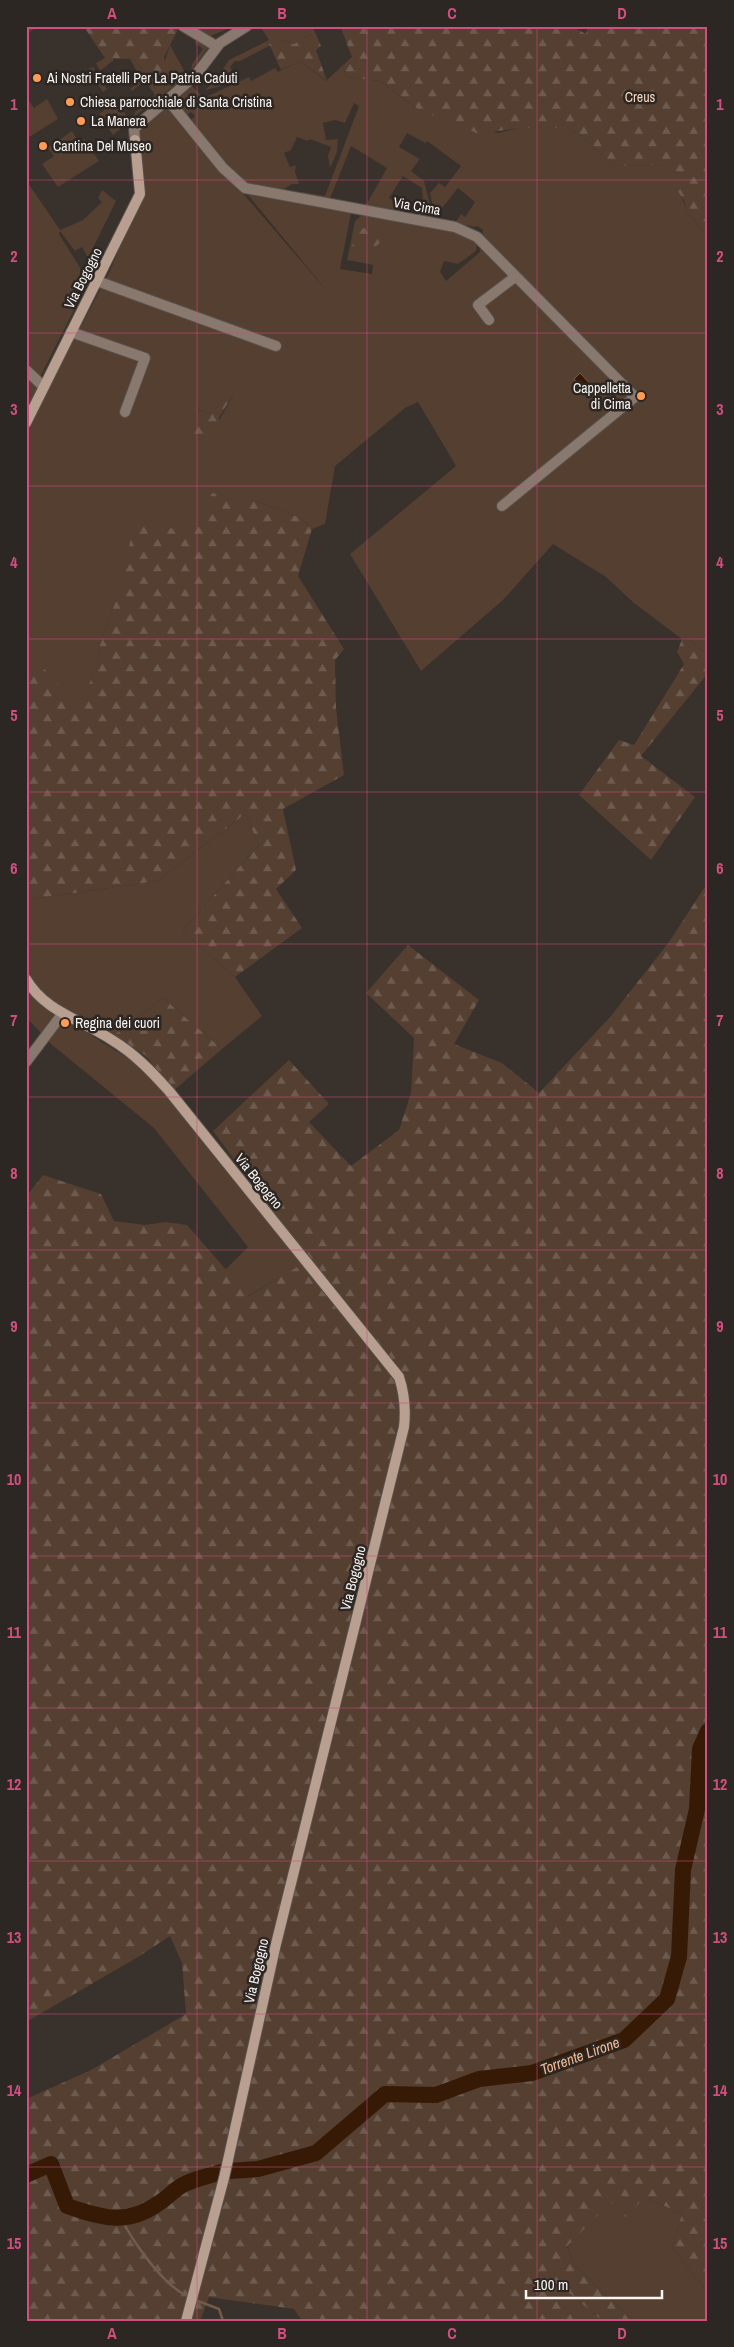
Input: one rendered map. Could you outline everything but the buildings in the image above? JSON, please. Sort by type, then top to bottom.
[{"type":"main road","name":"Via Bogogno","points":[[26,423],[142,190],[134,140]]},
{"type":"main road","name":"Via Bogogno","points":[[26,978],[42,999],[63,1013],[111,1039],[142,1060],[399,1377],[406,1408],[404,1427],[276,1944],[224,2178],[186,2321]]},
{"type":"street","points":[[182,26],[216,46]]},
{"type":"street","points":[[134,140],[134,129],[195,76],[216,46],[247,26]]},
{"type":"street","name":"Via Cima","points":[[168,100],[223,168],[245,188],[455,227],[477,237],[635,397],[502,506]]},
{"type":"street","points":[[489,320],[478,305],[515,277]]},
{"type":"street","points":[[97,281],[276,346]]},
{"type":"street","points":[[71,332],[145,358],[126,412]]},
{"type":"street","points":[[26,370],[44,387]]},
{"type":"street","points":[[26,1062],[63,1013]]},
{"type":"green space","points":[[26,26],[174,26],[178,29],[164,57],[170,80],[156,89],[134,59],[105,58],[84,27],[33,29],[26,35]]},
{"type":"green space","points":[[190,26],[234,26],[211,36]]},
{"type":"green space","points":[[260,26],[312,26],[315,32],[294,44],[281,40],[240,61],[235,61],[230,67],[236,78],[218,87],[205,90],[218,77],[229,60],[269,40]]},
{"type":"green space","name":"Creus","points":[[340,26],[571,26],[586,34],[588,26],[708,26],[708,238],[686,212],[682,198],[673,187],[682,177],[662,165],[613,166],[582,136],[566,128],[519,128],[479,134],[419,110],[380,81],[346,77],[343,65],[352,57]]},
{"type":"green space","points":[[315,32],[321,46],[316,50],[327,81],[300,61],[281,70],[269,44],[281,40],[294,44]]},
{"type":"green space","points":[[196,40],[208,48],[191,71],[192,64],[203,49],[195,43]]},
{"type":"green space","points":[[170,45],[187,76],[134,117],[135,112],[155,95],[145,81],[132,91],[130,89],[141,79],[130,59],[134,59],[156,89]]},
{"type":"green space","points":[[105,58],[113,58],[114,60],[100,71],[96,63]]},
{"type":"green space","points":[[300,61],[326,81],[343,65],[346,77],[380,81],[419,110],[498,133],[519,128],[566,128],[582,136],[613,166],[662,165],[683,177],[679,191],[686,212],[708,238],[708,656],[690,640],[682,639],[634,603],[606,577],[553,544],[503,600],[421,671],[350,554],[456,466],[418,402],[405,408],[335,466],[325,524],[312,529],[301,518],[250,499],[194,533],[117,597],[100,645],[97,667],[79,707],[35,660],[26,666],[26,431],[109,273],[145,188],[139,131],[168,106],[326,290],[244,190],[351,213],[340,269],[372,274],[373,265],[347,260],[355,221],[362,215],[467,234],[477,243],[476,251],[458,264],[444,261],[440,272],[446,281],[480,252],[483,230],[477,226],[455,223],[461,214],[465,217],[475,202],[458,188],[439,212],[434,212],[430,193],[439,183],[445,187],[461,166],[427,141],[425,143],[407,133],[399,147],[420,159],[411,171],[424,181],[430,204],[424,217],[416,217],[423,200],[422,188],[403,176],[389,198],[409,210],[408,215],[365,207],[387,168],[351,146],[329,201],[301,196],[302,192],[325,196],[359,106],[354,103],[345,123],[335,120],[323,123],[326,140],[338,139],[337,152],[330,168],[328,156],[331,147],[310,139],[308,141],[297,137],[291,150],[284,153],[290,167],[296,165],[295,172],[299,184],[292,184],[284,189],[283,193],[247,184],[231,171],[190,121],[195,116],[191,112],[186,116],[177,100],[191,85],[204,98],[249,77],[251,81],[275,68],[278,72]],"holes":[[[234,393],[220,419],[191,407],[209,413]]]},
{"type":"green space","points":[[93,67],[107,89],[103,92],[88,69]]},
{"type":"green space","points":[[26,97],[34,108],[47,99],[58,119],[26,139]]},
{"type":"green space","points":[[115,102],[131,120],[113,135],[99,114]]},
{"type":"green space","points":[[72,131],[79,143],[84,139],[99,161],[58,187],[42,164],[54,156],[48,148]]},
{"type":"green space","points":[[26,180],[60,230],[83,220],[102,202],[98,198],[102,190],[116,201],[88,258],[82,247],[75,251],[60,231],[59,234],[84,274],[91,276],[39,379],[26,367]]},
{"type":"green space","points":[[360,228],[382,230],[382,241],[375,247],[362,245],[361,254],[350,251]]},
{"type":"green space","points":[[26,374],[38,386],[26,410]]},
{"type":"green space","points":[[221,389],[234,393],[206,439],[189,437],[191,407],[209,413]]},
{"type":"green space","points":[[212,493],[250,499],[301,518],[312,529],[298,576],[344,649],[335,660],[336,708],[344,775],[283,809],[296,870],[276,889],[302,928],[235,977],[182,931],[259,845],[245,814],[157,881],[26,900],[26,666],[35,659],[79,706],[97,667],[100,645],[117,597],[135,521],[194,533]]},
{"type":"green space","points":[[682,639],[690,640],[708,656],[708,673],[641,756],[695,797],[651,860],[579,795],[619,740],[634,745],[684,664],[677,652]]},
{"type":"green space","points":[[245,814],[259,845],[182,931],[235,977],[262,1016],[222,1049],[163,998],[114,1035],[91,1024],[51,1000],[31,980],[25,964],[26,900],[157,881]]},
{"type":"green space","points":[[708,882],[708,2293],[672,2247],[682,2214],[645,2197],[626,2217],[611,2202],[567,2246],[575,2266],[634,2321],[603,2321],[563,2288],[554,2296],[577,2321],[302,2321],[294,2309],[209,2297],[200,2321],[26,2321],[26,2099],[91,2070],[186,2014],[182,1963],[170,1936],[138,1957],[26,2022],[26,1197],[43,1175],[101,1194],[114,1221],[145,1225],[166,1222],[187,1225],[249,1296],[309,1260],[213,1131],[289,1060],[329,1104],[309,1122],[351,1166],[399,1130],[411,1093],[414,1038],[366,993],[408,945],[479,1000],[454,1044],[502,1063],[539,1093],[611,1016],[669,942]]},
{"type":"green space","points":[[26,988],[45,1007],[131,1060],[161,1090],[304,1264],[248,1296],[225,1270],[248,1247],[154,1128],[51,1044],[26,1017]]},
{"type":"green space","points":[[163,998],[222,1049],[173,1091],[146,1056],[114,1035]]},
{"type":"green space","points":[[645,2197],[682,2214],[672,2247],[708,2293],[708,2321],[634,2321],[575,2266],[567,2245],[611,2202]]},
{"type":"green space","points":[[563,2288],[603,2321],[577,2321],[553,2296]]},
{"type":"water","points":[[580,373],[592,386],[585,392],[574,379]]},
{"type":"waterway","name":"Torrente Lirone","points":[[230,2171],[258,2169],[316,2153],[385,2094],[436,2095],[479,2079],[532,2073],[624,2040],[667,1999],[679,1957],[683,1870],[697,1809],[700,1749],[708,1731]]},
{"type":"waterway","name":"Torrente Lirone","points":[[26,2175],[51,2164],[67,2206],[92,2214],[114,2218],[136,2215],[162,2201],[185,2184],[221,2172]]},
{"type":"waterway","points":[[121,2218],[148,2261],[167,2281],[185,2295]]},
{"type":"waterway","points":[[198,2301],[219,2309],[223,2321]]},
{"type":"place","name":"Ai Nostri Fratelli Per La Patria Caduti","points":[[37,78]]},
{"type":"place","name":"Chiesa parrocchiale di Santa Cristina","points":[[70,102]]},
{"type":"place","name":"La Manera","points":[[81,121]]},
{"type":"place","name":"Cantina Del Museo","points":[[43,146]]},
{"type":"place","name":"Cappelletta di Cima","points":[[641,396]]},
{"type":"place","name":"Regina dei cuori","points":[[65,1023]]}]
